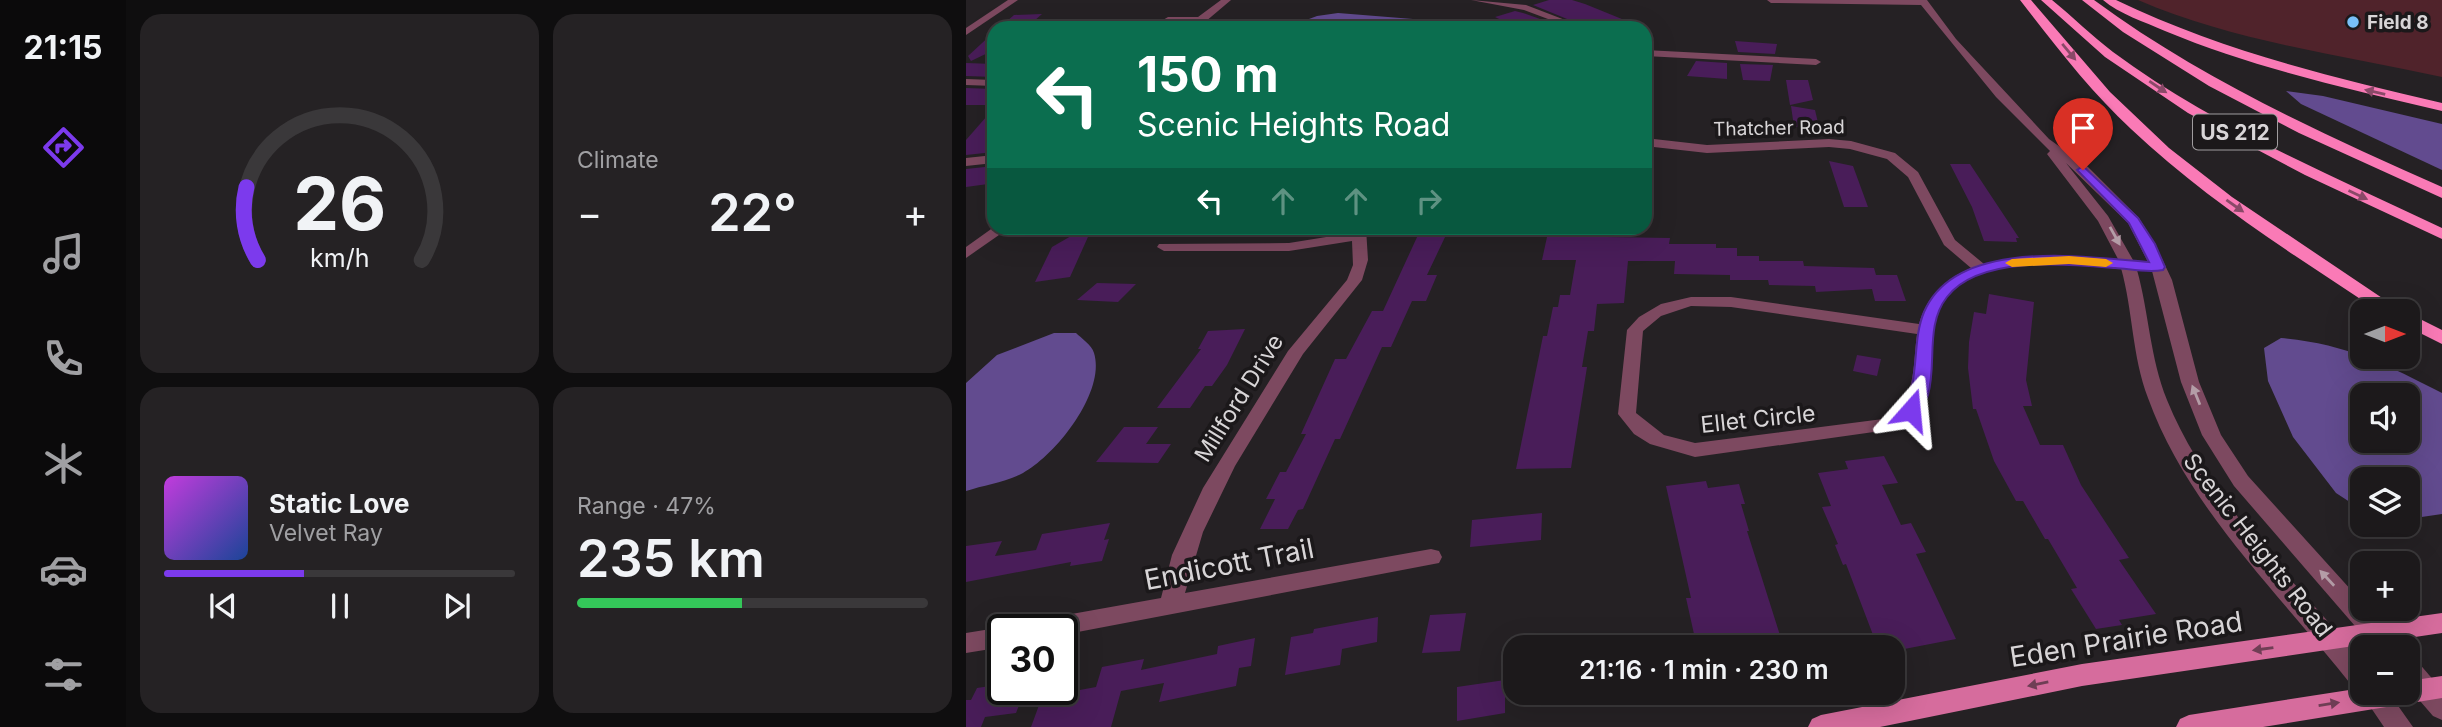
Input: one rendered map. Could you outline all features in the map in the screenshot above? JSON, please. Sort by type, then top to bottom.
[{"type":"highway","points":[[2025,0],[2102,91],[2168,156],[2276,234],[2374,299]]},
{"type":"highway","name":"US 212","points":[[2046,0],[2109,54],[2193,110],[2310,172],[2442,234]]},
{"type":"highway","name":"US 212","points":[[2087,0],[2109,18],[2179,63],[2311,134],[2442,192]]},
{"type":"highway","points":[[2108,0],[2160,25],[2220,48],[2316,77],[2442,107]]},
{"type":"highway","points":[[2420,326],[2442,338]]},
{"type":"main road","name":"Eden Prairie Road","points":[[2400,635],[2442,623]]},
{"type":"main road","name":"Eden Prairie Road","points":[[1821,727],[2081,675],[2330,637],[2350,638]]},
{"type":"main road","points":[[2189,727],[2350,694]]},
{"type":"street","points":[[966,32],[1014,0]]},
{"type":"street","points":[[1168,20],[1202,20],[1227,0]]},
{"type":"street","points":[[1475,0],[1540,11],[1564,21]]},
{"type":"street","points":[[1771,0],[1923,1]]},
{"type":"street","name":"Scenic Heights Road","points":[[1923,1],[1983,76],[2045,142],[2063,169],[2105,219],[2128,265],[2153,386],[2180,446],[2237,526],[2350,663]]},
{"type":"street","points":[[1652,53],[1816,62]]},
{"type":"street","points":[[966,82],[987,83]]},
{"type":"street","name":"Scenic Heights Road","points":[[2045,142],[2083,170],[2134,221],[2158,267],[2190,382],[2212,435],[2241,481],[2378,635]]},
{"type":"street","name":"Thatcher Road","points":[[1652,143],[1707,149],[1829,143],[1862,147],[1891,156],[1913,175],[1949,242],[1981,269]]},
{"type":"street","points":[[966,162],[987,160]]},
{"type":"street","points":[[966,254],[992,235]]},
{"type":"street","points":[[1164,247],[1289,247],[1344,235]]},
{"type":"street","name":"Millford Drive","points":[[1171,606],[1175,582],[1191,529],[1216,481],[1293,356],[1314,327],[1353,284],[1360,267],[1358,235]]},
{"type":"street","name":"Ellet Circle","points":[[1926,330],[1731,302],[1708,300],[1671,305],[1655,312],[1636,330],[1627,414],[1638,428],[1655,440],[1672,447],[1695,450],[1888,425],[1904,416],[1919,396],[1926,330],[1931,312],[1941,294],[1959,279],[1981,269],[2032,260],[2158,267]]},
{"type":"street","name":"Endicott Trail","points":[[1078,623],[1431,557]]},
{"type":"street","points":[[966,643],[987,639]]},
{"type":"street","name":"Scenic Heights Road","points":[[2383,705],[2400,727]]},
{"type":"shaded area","points":[[2138,0],[2442,0],[2442,77],[2249,37]]},
{"type":"shaded area","points":[[1338,13],[1438,21],[1304,21]]},
{"type":"shaded area","points":[[2286,91],[2323,96],[2442,124],[2442,170],[2301,104]]},
{"type":"shaded area","points":[[1054,333],[1076,333],[1093,350],[1096,369],[1086,403],[1063,437],[1036,464],[1016,476],[966,491],[966,383],[997,355]]},
{"type":"shaded area","points":[[2281,338],[2345,350],[2350,352],[2350,369],[2394,369],[2442,393],[2442,514],[2420,517],[2420,467],[2350,467],[2350,502],[2336,493],[2293,437],[2268,381],[2264,348]]},
{"type":"building","points":[[1549,0],[1572,0],[1627,21],[1572,21],[1533,5]]},
{"type":"building","points":[[1515,11],[1545,21],[1503,21],[1495,17]]},
{"type":"building","points":[[1042,14],[1034,21],[1007,21],[1014,15]]},
{"type":"building","points":[[987,38],[987,53],[971,61],[968,56]]},
{"type":"building","points":[[1735,41],[1777,44],[1775,54],[1738,52]]},
{"type":"building","points":[[1696,61],[1727,63],[1727,79],[1687,76]]},
{"type":"building","points":[[966,63],[987,64],[987,77],[966,76]]},
{"type":"building","points":[[1740,64],[1773,65],[1770,81],[1743,80]]},
{"type":"building","points":[[1786,80],[1808,80],[1813,100],[1790,105]]},
{"type":"building","points":[[966,88],[987,89],[987,105],[966,105]]},
{"type":"building","points":[[1791,106],[1815,110],[1819,127],[1794,127]]},
{"type":"building","points":[[987,116],[987,153],[966,155],[966,140]]},
{"type":"building","points":[[1829,161],[1853,166],[1868,207],[1844,207]]},
{"type":"building","points":[[1950,164],[1970,164],[2019,238],[2016,238],[2017,242],[1984,241],[1972,207]]},
{"type":"building","points":[[987,167],[987,184],[966,187],[966,169]]},
{"type":"building","points":[[1073,235],[1089,235],[1070,277],[1035,282],[1052,247]]},
{"type":"building","points":[[1418,235],[1446,235],[1427,275],[1437,275],[1426,301],[1412,301],[1391,347],[1382,347],[1340,439],[1335,439],[1303,509],[1298,510],[1288,529],[1260,529],[1275,499],[1266,499],[1280,472],[1286,472],[1306,434],[1301,434],[1335,359],[1346,359],[1372,311],[1383,311]]},
{"type":"building","points":[[1608,235],[1670,238],[1669,244],[1716,244],[1716,248],[1737,248],[1737,256],[1759,256],[1759,261],[1803,261],[1804,266],[1874,268],[1876,275],[1897,275],[1906,301],[1875,301],[1872,289],[1816,292],[1815,286],[1769,285],[1768,280],[1730,280],[1730,275],[1674,274],[1675,261],[1628,261],[1624,303],[1597,304],[1594,331],[1588,331],[1582,367],[1587,367],[1571,468],[1516,469],[1543,336],[1547,336],[1553,307],[1558,307],[1560,295],[1570,295],[1576,260],[1542,260],[1547,237]]},
{"type":"building","points":[[1097,283],[1136,284],[1118,302],[1077,300]]},
{"type":"building","points":[[1989,294],[2034,302],[2026,380],[2032,406],[2023,406],[2040,445],[2063,445],[2081,485],[2129,558],[2119,560],[2156,614],[2119,620],[2122,625],[2096,629],[2071,589],[2077,588],[2048,539],[2045,539],[2023,501],[2016,501],[1994,461],[1976,409],[1973,409],[1968,368],[1974,312],[1986,314]]},
{"type":"building","points":[[1245,329],[1227,365],[1212,386],[1205,386],[1190,408],[1157,408],[1201,349],[1198,349],[1208,331]]},
{"type":"building","points":[[1857,355],[1881,359],[1877,376],[1853,371]]},
{"type":"building","points":[[1124,427],[1158,427],[1146,444],[1171,444],[1158,463],[1096,462]]},
{"type":"building","points":[[1884,456],[1898,483],[1882,485],[1901,525],[1911,523],[1926,552],[1916,554],[1956,639],[1905,649],[1905,635],[1873,635],[1822,507],[1831,506],[1818,473],[1848,469],[1845,461]]},
{"type":"building","points":[[1706,481],[1708,488],[1739,484],[1745,504],[1741,504],[1747,531],[1780,635],[1694,634],[1686,598],[1691,598],[1666,486]]},
{"type":"building","points":[[1542,513],[1541,540],[1470,547],[1472,520]]},
{"type":"building","points":[[1110,523],[1104,540],[1109,539],[1102,561],[1070,566],[1071,562],[966,582],[966,546],[1002,541],[995,556],[1036,550],[1042,534]]},
{"type":"building","points":[[1466,613],[1460,651],[1422,653],[1430,615]]},
{"type":"building","points":[[1378,617],[1377,642],[1342,649],[1340,665],[1285,675],[1291,637],[1313,633],[1314,629]]},
{"type":"building","points":[[1255,638],[1251,666],[1239,668],[1236,686],[1159,702],[1164,683],[1121,691],[1111,727],[1031,727],[1039,705],[1078,705],[1078,690],[1096,687],[1102,667],[1144,659],[1141,670],[1217,654],[1218,646]]},
{"type":"building","points":[[1503,680],[1505,713],[1457,721],[1457,687]]},
{"type":"building","points":[[987,686],[987,705],[1019,705],[1016,713],[985,717],[981,727],[966,727],[966,700],[971,700],[977,688]]},
{"type":"slow traffic","points":[[2012,263],[2032,260],[2106,263]]},
{"type":"place","name":"Field 8","points":[[2353,22]]},
{"type":"route","points":[[1911,410],[1919,396],[1926,330],[1931,312],[1941,294],[1959,279],[1981,269],[2032,260],[2158,267],[2134,221],[2083,170]]}]
